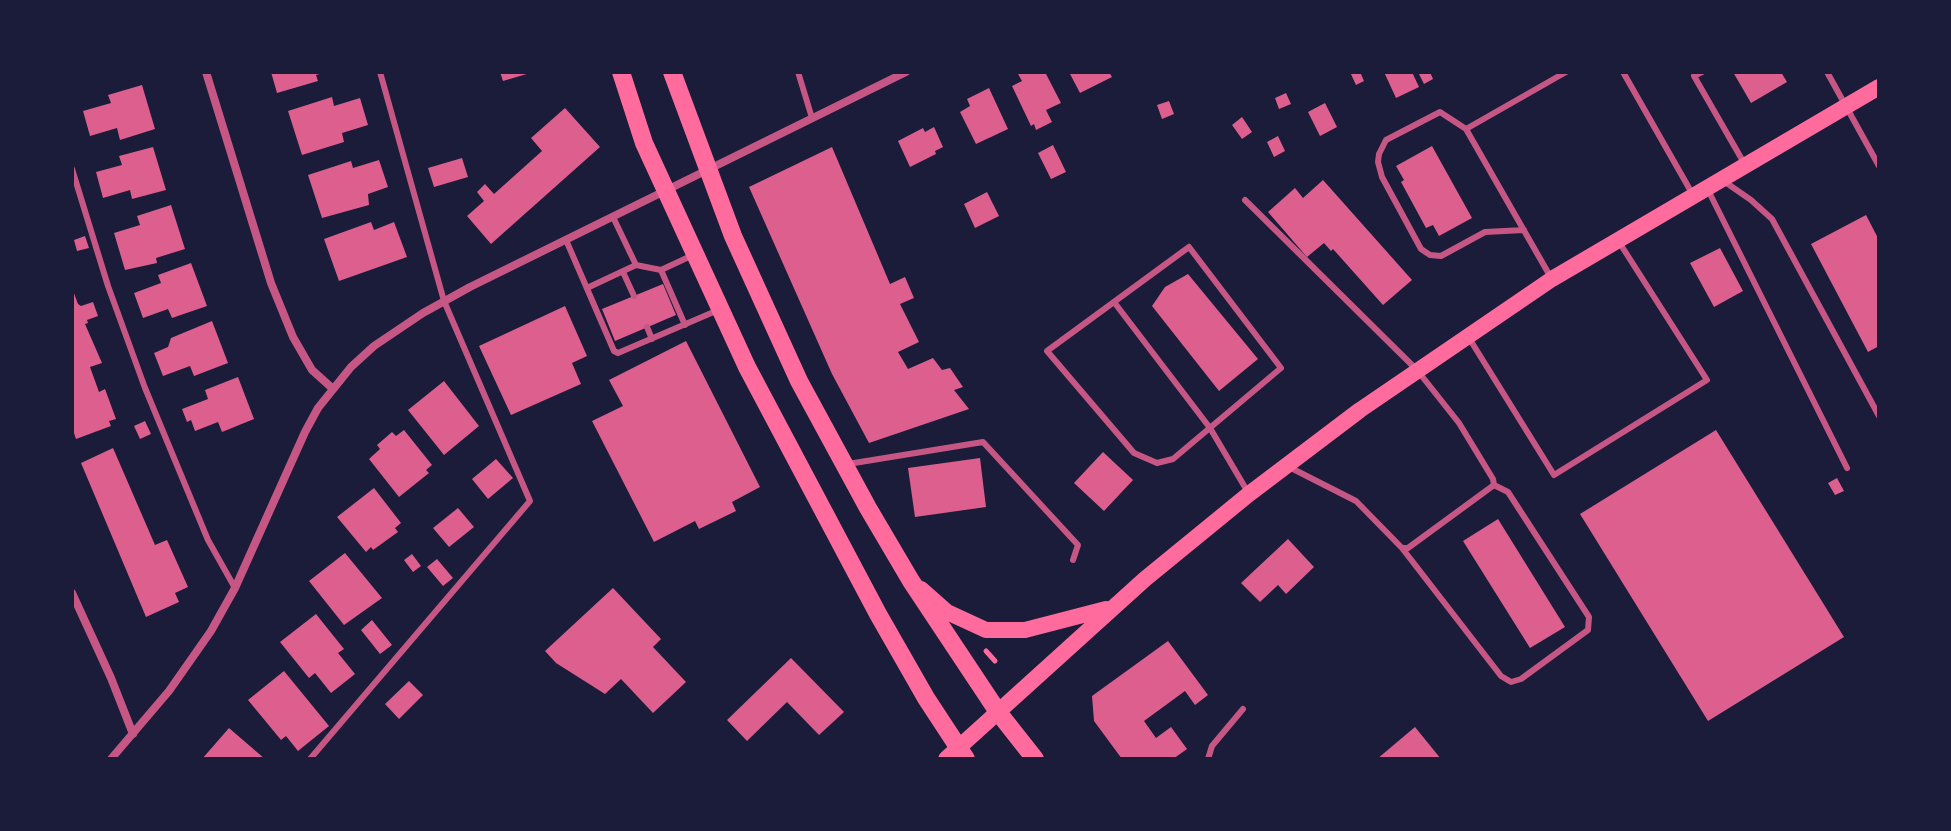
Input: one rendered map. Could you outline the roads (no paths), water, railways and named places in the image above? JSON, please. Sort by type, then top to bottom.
[{"type":"main road","points":[[621,72],[644,143],[720,309],[794,459],[957,755],[998,712],[1112,608],[1286,465],[1417,370],[1617,239],[1879,87]]},
{"type":"main road","points":[[672,72],[707,170],[766,314],[843,465],[911,581],[998,712],[1035,759]]},
{"type":"main road","points":[[911,581],[947,612],[986,630],[1025,630],[1112,608]]},
{"type":"street","points":[[206,72],[282,310],[312,370],[332,388]]},
{"type":"street","points":[[111,759],[191,662],[211,631],[235,588],[305,432],[332,388],[374,346],[444,301],[906,72]]},
{"type":"street","points":[[72,593],[133,734]]},
{"type":"lane","points":[[310,759],[530,501],[444,301],[380,72]]},
{"type":"lane","points":[[798,72],[812,118]]},
{"type":"lane","points":[[1466,129],[1566,72]]},
{"type":"lane","points":[[1623,72],[1707,187],[1847,468]]},
{"type":"lane","points":[[1702,72],[1694,76],[1745,164]]},
{"type":"lane","points":[[1827,72],[1879,166]]},
{"type":"lane","points":[[1524,230],[1485,232],[1441,256],[1430,255],[1421,249],[1382,177],[1379,154],[1386,140],[1440,112],[1466,129],[1524,230],[1552,279]]},
{"type":"lane","points":[[72,169],[108,286],[145,388],[208,540],[235,588]]},
{"type":"lane","points":[[1707,187],[1751,200],[1772,219],[1879,416]]},
{"type":"lane","points":[[1245,200],[1417,370],[1459,423],[1494,485]]},
{"type":"lane","points":[[613,217],[636,265]]},
{"type":"lane","points":[[1467,335],[1554,475],[1707,380],[1617,239]]},
{"type":"lane","points":[[566,240],[614,351],[618,353],[720,309]]},
{"type":"lane","points":[[1189,247],[1281,368],[1173,459],[1157,463],[1134,453],[1047,351],[1114,302],[1189,247]]},
{"type":"lane","points":[[587,288],[636,265],[661,270],[695,254]]},
{"type":"lane","points":[[661,270],[685,325]]},
{"type":"lane","points":[[623,272],[634,296]]},
{"type":"lane","points":[[1114,302],[1210,428],[1249,494]]},
{"type":"lane","points":[[647,327],[652,339]]},
{"type":"lane","points":[[843,465],[983,442],[1078,545],[1073,560]]},
{"type":"lane","points":[[1286,465],[1356,501],[1402,548],[1501,676],[1511,682],[1521,679],[1588,630],[1589,617],[1508,492],[1494,485]]},
{"type":"lane","points":[[1402,548],[1408,548],[1494,485]]},
{"type":"lane","points":[[1208,759],[1212,746],[1243,709]]}]
